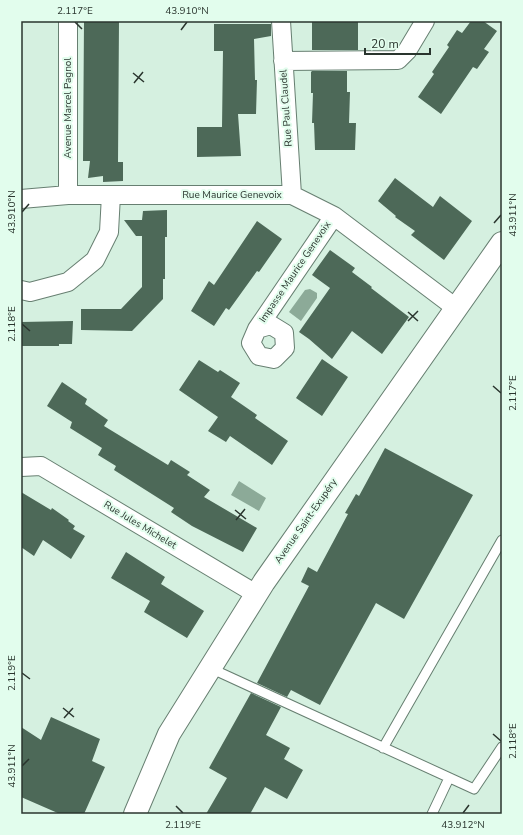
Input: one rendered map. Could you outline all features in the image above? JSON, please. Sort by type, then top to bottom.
[{"type":"street","name":"Avenue Marcel Pagnol","points":[[68,21],[68,195]]},
{"type":"street","name":"Rue Paul Claudel","points":[[281,21],[292,195]]},
{"type":"street","points":[[283,60],[398,60],[407,51],[425,21]]},
{"type":"street","name":"Rue Maurice Genevoix","points":[[21,199],[68,195],[292,195],[334,216],[456,308]]},
{"type":"street","points":[[21,290],[30,292],[68,282],[95,260],[109,232],[111,195]]},
{"type":"street","name":"Impasse Maurice Genevoix","points":[[257,329],[334,216]]},
{"type":"street","name":"Avenue Saint-Exupéry","points":[[135,814],[169,734],[256,594],[502,243]]},
{"type":"street","name":"Rue Jules Michelet","points":[[21,468],[41,466],[256,594]]},
{"type":"lane","points":[[383,748],[502,540]]},
{"type":"lane","points":[[210,668],[474,790],[502,748]]},
{"type":"lane","points":[[432,814],[449,778]]},
{"type":"shaded area","points":[[310,289],[317,293],[317,298],[301,321],[289,312],[305,290]]},
{"type":"shaded area","points":[[239,481],[266,498],[259,511],[231,495]]},
{"type":"building","points":[[84,21],[119,21],[118,162],[123,162],[123,181],[103,182],[103,176],[88,178],[90,161],[83,161]]},
{"type":"building","points":[[312,21],[358,21],[358,50],[312,50]]},
{"type":"building","points":[[471,21],[483,21],[497,31],[484,49],[489,52],[477,69],[473,67],[441,114],[418,97],[434,74],[432,72],[449,47],[447,45],[457,30],[462,33]]},
{"type":"building","points":[[214,24],[271,24],[271,36],[254,39],[255,80],[257,80],[256,114],[238,114],[241,156],[197,157],[197,127],[222,127],[223,51],[214,51]]},
{"type":"building","points":[[312,71],[347,71],[347,92],[350,92],[349,123],[356,123],[355,150],[315,150],[314,123],[312,123]]},
{"type":"building","points":[[395,178],[433,207],[440,196],[472,221],[444,260],[411,235],[415,231],[395,217],[396,216],[378,201]]},
{"type":"building","points":[[167,210],[167,237],[165,237],[165,279],[163,279],[163,299],[132,331],[81,330],[81,309],[121,309],[142,287],[142,236],[136,236],[124,220],[142,220],[143,211]]},
{"type":"building","points":[[257,221],[282,239],[259,272],[257,271],[229,310],[226,308],[214,326],[191,311],[209,281],[214,285]]},
{"type":"building","points":[[330,250],[355,268],[352,272],[409,317],[382,354],[352,331],[332,359],[299,332],[330,288],[312,275]]},
{"type":"building","points":[[73,321],[72,344],[59,344],[59,346],[21,346],[21,322]]},
{"type":"building","points":[[322,359],[348,377],[322,416],[296,398]]},
{"type":"building","points":[[199,360],[218,372],[220,370],[240,383],[231,397],[257,415],[255,418],[288,441],[272,465],[230,436],[226,442],[208,431],[218,417],[179,390]]},
{"type":"building","points":[[62,382],[87,399],[85,404],[108,420],[104,426],[168,465],[171,460],[190,472],[187,475],[210,490],[204,497],[257,528],[243,552],[192,526],[171,512],[174,508],[114,470],[116,466],[98,455],[102,448],[70,428],[72,422],[47,406]]},
{"type":"building","points":[[385,448],[473,495],[404,619],[376,603],[320,705],[291,690],[287,697],[257,683],[309,586],[301,582],[308,567],[317,572],[348,514],[345,513],[356,494],[359,496]]},
{"type":"building","points":[[21,492],[51,510],[52,508],[75,526],[73,529],[85,536],[71,559],[43,540],[34,556],[21,547]]},
{"type":"building","points":[[126,552],[165,577],[161,584],[204,611],[187,638],[144,612],[150,601],[111,578]]},
{"type":"building","points":[[251,693],[281,707],[266,735],[290,748],[284,759],[303,770],[287,799],[265,787],[250,814],[206,814],[227,778],[209,768]]},
{"type":"building","points":[[51,717],[100,739],[92,761],[105,767],[84,814],[60,814],[21,797],[21,727],[41,740]]}]
